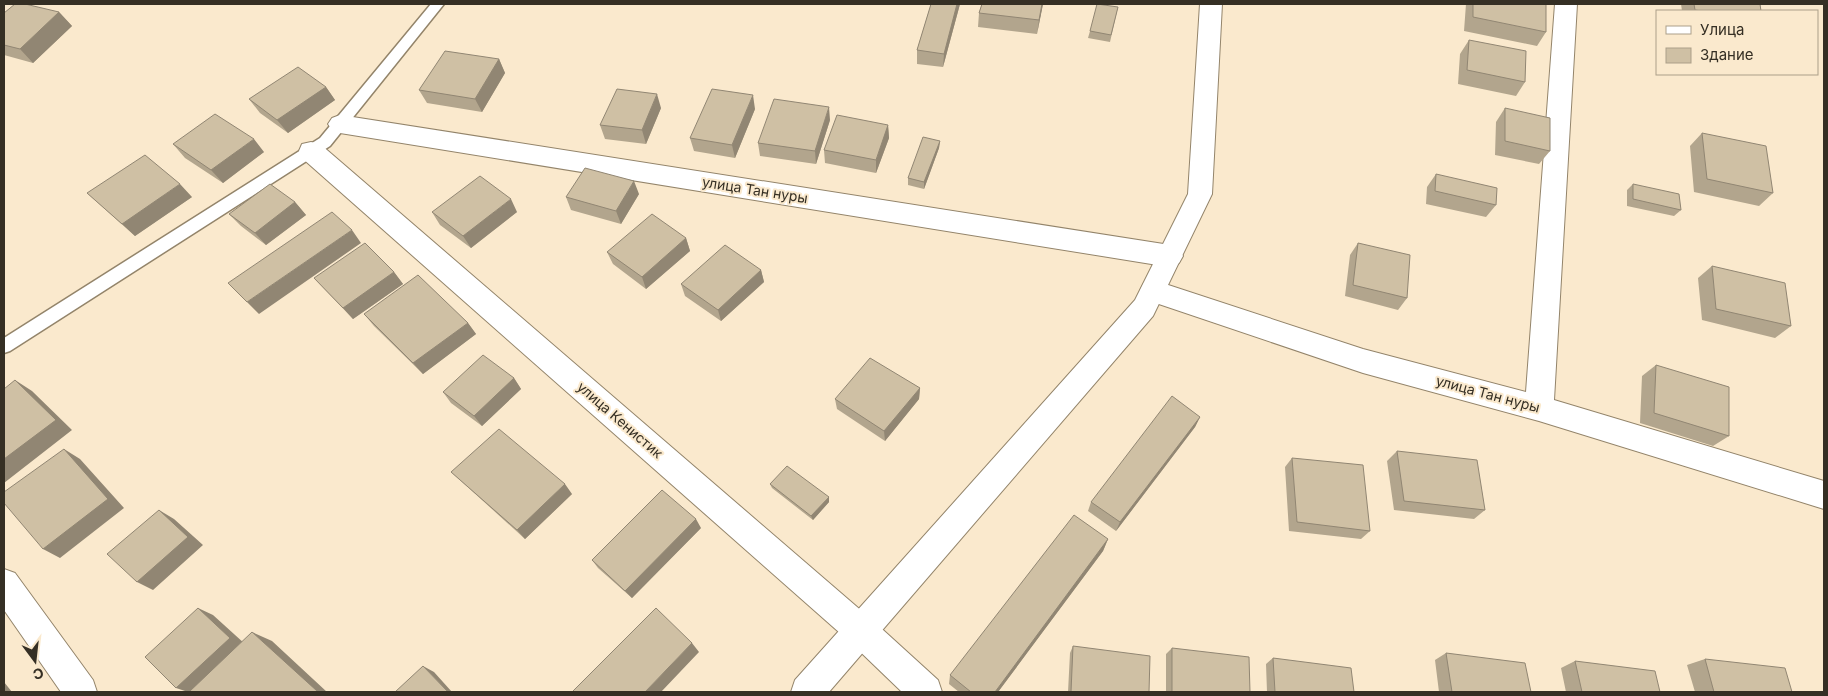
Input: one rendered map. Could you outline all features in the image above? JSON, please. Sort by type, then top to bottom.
[{"type":"street","points":[[807,692],[1144,308],[1200,194],[1212,4]]},
{"type":"street","points":[[1539,408],[1566,4]]},
{"type":"street","name":"улица Тан нуры","points":[[340,124],[1170,256]]},
{"type":"street","name":"улица Кенистик","points":[[311,151],[860,630],[926,692]]},
{"type":"street","name":"улица Тан нуры","points":[[1153,291],[1363,360],[1539,408],[1824,495]]},
{"type":"street","points":[[4,584],[81,692]]},
{"type":"lane","points":[[4,346],[325,142],[438,4]]},
{"type":"building","points":[[15,4],[25,4],[59,12],[20,49],[4,45],[4,13]]},
{"type":"building","points":[[931,4],[957,4],[944,54],[917,50]]},
{"type":"building","points":[[982,4],[1042,4],[1039,20],[979,13]]},
{"type":"building","points":[[1097,4],[1118,7],[1111,35],[1090,31]]},
{"type":"building","points":[[1473,4],[1546,4],[1546,32],[1473,17]]},
{"type":"building","points":[[1694,4],[1760,4],[1761,10],[1695,10]]},
{"type":"building","points":[[1469,40],[1526,51],[1525,82],[1467,70]]},
{"type":"building","points":[[445,51],[499,59],[475,99],[419,90]]},
{"type":"building","points":[[298,67],[326,87],[277,120],[249,99]]},
{"type":"building","points":[[617,89],[657,94],[642,130],[600,125]]},
{"type":"building","points":[[712,89],[753,95],[732,145],[690,138]]},
{"type":"building","points":[[774,99],[829,107],[815,151],[758,143]]},
{"type":"building","points":[[1505,108],[1550,118],[1550,151],[1505,141]]},
{"type":"building","points":[[215,114],[254,139],[211,170],[173,144]]},
{"type":"building","points":[[837,115],[888,125],[876,160],[824,150]]},
{"type":"building","points":[[1702,133],[1766,146],[1773,193],[1707,179]]},
{"type":"building","points":[[923,137],[940,141],[924,182],[908,178]]},
{"type":"building","points":[[145,155],[180,184],[122,224],[87,193]]},
{"type":"building","points":[[585,168],[634,181],[616,211],[566,197]]},
{"type":"building","points":[[1436,174],[1497,188],[1496,205],[1435,191]]},
{"type":"building","points":[[480,176],[511,199],[463,236],[432,212]]},
{"type":"building","points":[[270,184],[295,202],[255,233],[229,214]]},
{"type":"building","points":[[1633,184],[1679,194],[1681,210],[1633,199]]},
{"type":"building","points":[[332,212],[352,230],[247,302],[228,283]]},
{"type":"building","points":[[652,214],[686,238],[642,277],[607,252]]},
{"type":"building","points":[[365,243],[394,272],[343,308],[314,278]]},
{"type":"building","points":[[1358,243],[1410,255],[1407,298],[1353,285]]},
{"type":"building","points":[[725,245],[761,270],[718,310],[681,284]]},
{"type":"building","points":[[1712,266],[1785,283],[1791,326],[1716,309]]},
{"type":"building","points":[[418,275],[468,323],[413,363],[364,314]]},
{"type":"building","points":[[483,355],[514,378],[474,416],[443,392]]},
{"type":"building","points":[[870,358],[920,388],[884,431],[835,399]]},
{"type":"building","points":[[1656,365],[1729,387],[1729,436],[1654,413]]},
{"type":"building","points":[[15,380],[56,420],[4,459],[4,389]]},
{"type":"building","points":[[1172,396],[1200,417],[1120,522],[1091,502]]},
{"type":"building","points":[[499,429],[565,484],[517,530],[451,472]]},
{"type":"building","points":[[64,449],[108,499],[43,549],[4,503],[4,492]]},
{"type":"building","points":[[1397,451],[1477,460],[1485,510],[1404,501]]},
{"type":"building","points":[[1292,458],[1363,465],[1370,531],[1297,522]]},
{"type":"building","points":[[787,466],[829,497],[811,516],[770,484]]},
{"type":"building","points":[[662,490],[696,519],[625,591],[592,560]]},
{"type":"building","points":[[159,510],[188,537],[137,582],[107,554]]},
{"type":"building","points":[[1074,515],[1108,539],[995,692],[971,692],[950,675]]},
{"type":"building","points":[[198,608],[230,638],[176,688],[145,657]]},
{"type":"building","points":[[656,608],[692,643],[645,692],[572,692]]},
{"type":"building","points":[[252,632],[317,691],[189,692]]},
{"type":"building","points":[[1073,646],[1150,656],[1149,692],[1071,692]]},
{"type":"building","points":[[1172,648],[1249,657],[1250,692],[1172,692]]},
{"type":"building","points":[[1446,653],[1525,663],[1531,692],[1452,692]]},
{"type":"building","points":[[1273,658],[1351,668],[1354,692],[1275,692]]},
{"type":"building","points":[[1705,659],[1785,668],[1792,692],[1714,692]]},
{"type":"building","points":[[1575,661],[1655,671],[1660,692],[1582,692]]},
{"type":"building","points":[[423,666],[448,692],[395,692]]}]
